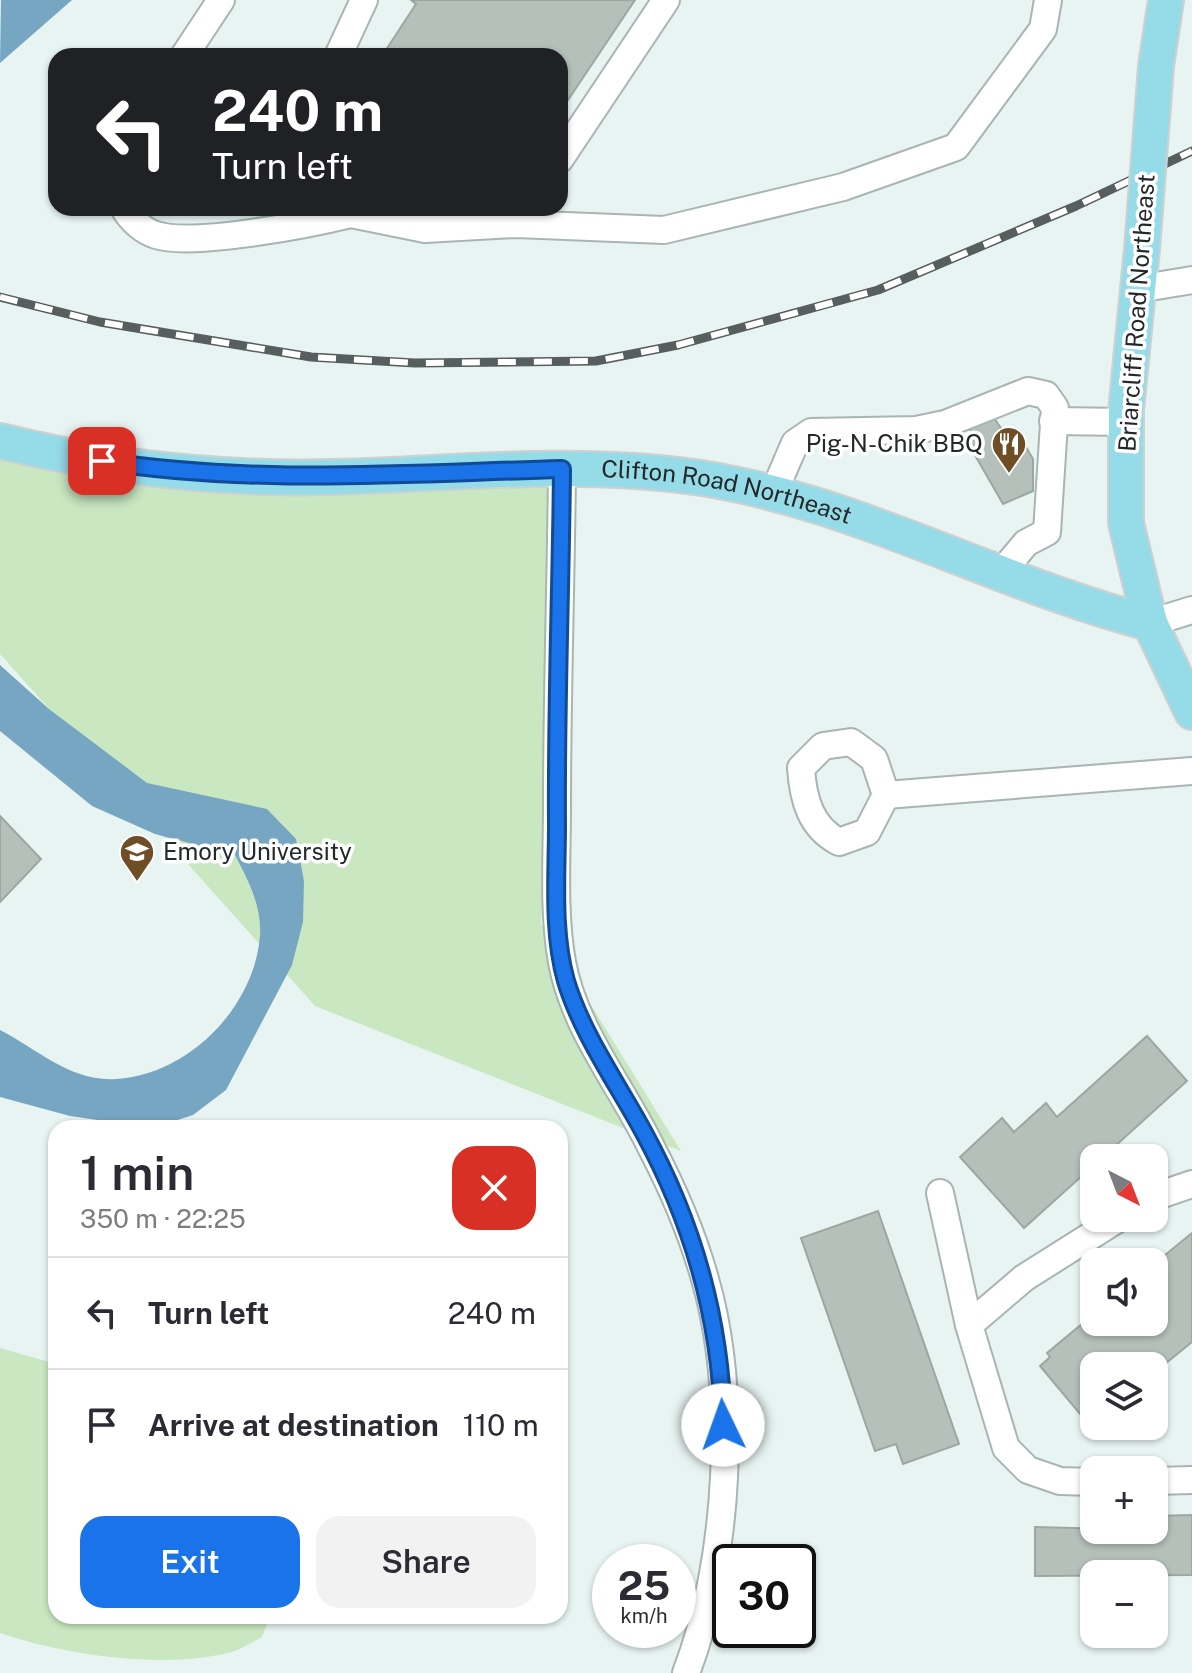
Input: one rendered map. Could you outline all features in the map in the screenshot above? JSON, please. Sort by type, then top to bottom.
[{"type":"main road","name":"Briarcliff Road Northeast","points":[[1166,0],[1156,66],[1126,422],[1126,523],[1150,623],[1192,712]]},
{"type":"main road","name":"Clifton Road Northeast","points":[[0,441],[130,466],[247,477],[562,469],[679,475],[773,494],[873,526],[1093,608],[1150,623]]},
{"type":"street","points":[[189,48],[221,0]]},
{"type":"street","points":[[342,48],[364,0]]},
{"type":"street","points":[[568,147],[666,0]]},
{"type":"street","points":[[369,216],[425,229],[522,216],[664,230],[843,187],[956,147],[1043,29],[1048,0]]},
{"type":"street","points":[[130,216],[155,235],[182,238],[301,226],[332,216]]},
{"type":"street","points":[[1138,289],[1192,280]]},
{"type":"street","points":[[773,494],[795,443],[811,432],[916,430],[945,424],[1028,391],[1046,395],[1055,408],[1047,532],[1026,543],[1000,574]]},
{"type":"street","points":[[1053,421],[1126,422]]},
{"type":"street","points":[[562,469],[557,693],[557,868],[562,960],[579,1014],[650,1143],[683,1216],[705,1279],[717,1337],[723,1402],[723,1497],[712,1579],[686,1673]]},
{"type":"street","points":[[1150,623],[1192,610]]},
{"type":"street","points":[[886,795],[1192,771]]},
{"type":"street","points":[[1168,1192],[1192,1184]]},
{"type":"street","points":[[940,1193],[969,1325],[1006,1448],[1028,1470],[1060,1481],[1080,1482]]},
{"type":"street","points":[[969,1325],[1024,1278],[1097,1232]]},
{"type":"street","points":[[1168,1481],[1192,1480]]},
{"type":"green space","points":[[0,451],[130,468],[568,454],[541,924],[681,1151],[315,1006],[0,654]]},
{"type":"green space","points":[[0,1348],[48,1362],[48,1624],[267,1624],[262,1637],[228,1653],[173,1660],[83,1653],[0,1633]]},
{"type":"water","points":[[1,0],[72,0],[0,63]]},
{"type":"water","points":[[0,665],[49,709],[147,783],[267,809],[296,839],[304,881],[303,922],[292,965],[226,1090],[193,1115],[178,1120],[98,1120],[70,1116],[0,1097],[0,1030],[69,1070],[100,1079],[143,1075],[192,1051],[231,1012],[245,988],[255,963],[260,925],[253,894],[235,855],[155,834],[92,806],[0,731]]},
{"type":"building","points":[[411,0],[635,0],[568,100],[568,48],[387,48],[416,4]]},
{"type":"building","name":"Pig-N-Chik BBQ","points":[[994,418],[1013,445],[1022,440],[1033,459],[1033,491],[1003,504],[968,443],[976,438],[969,428]]},
{"type":"building","points":[[0,816],[41,859],[0,902]]},
{"type":"building","points":[[1147,1036],[1187,1081],[1117,1144],[1080,1144],[1080,1178],[1024,1228],[960,1157],[1002,1118],[1014,1132],[1046,1103],[1057,1117]]},
{"type":"building","points":[[878,1211],[959,1444],[903,1464],[896,1444],[875,1451],[801,1238]]},
{"type":"building","points":[[1192,1233],[1192,1342],[1168,1362],[1168,1352],[1080,1352],[1080,1414],[1040,1366],[1050,1357],[1047,1353],[1080,1326],[1080,1336],[1168,1336],[1168,1253]]},
{"type":"building","points":[[1192,1515],[1192,1575],[1168,1575],[1168,1560],[1080,1560],[1080,1576],[1035,1576],[1035,1527],[1080,1528],[1080,1544],[1168,1544],[1168,1516]]},
{"type":"railway","points":[[0,297],[100,322],[311,357],[415,363],[596,361],[678,345],[878,290],[1076,206],[1192,151]]},
{"type":"place","name":"Pig-N-Chik BBQ","points":[[1009,475]]},
{"type":"place","name":"Emory University","points":[[137,883]]},
{"type":"route","points":[[102,461],[247,477],[562,469],[557,868],[562,960],[566,981],[579,1014],[671,1186],[705,1279],[717,1337],[723,1425]]}]
